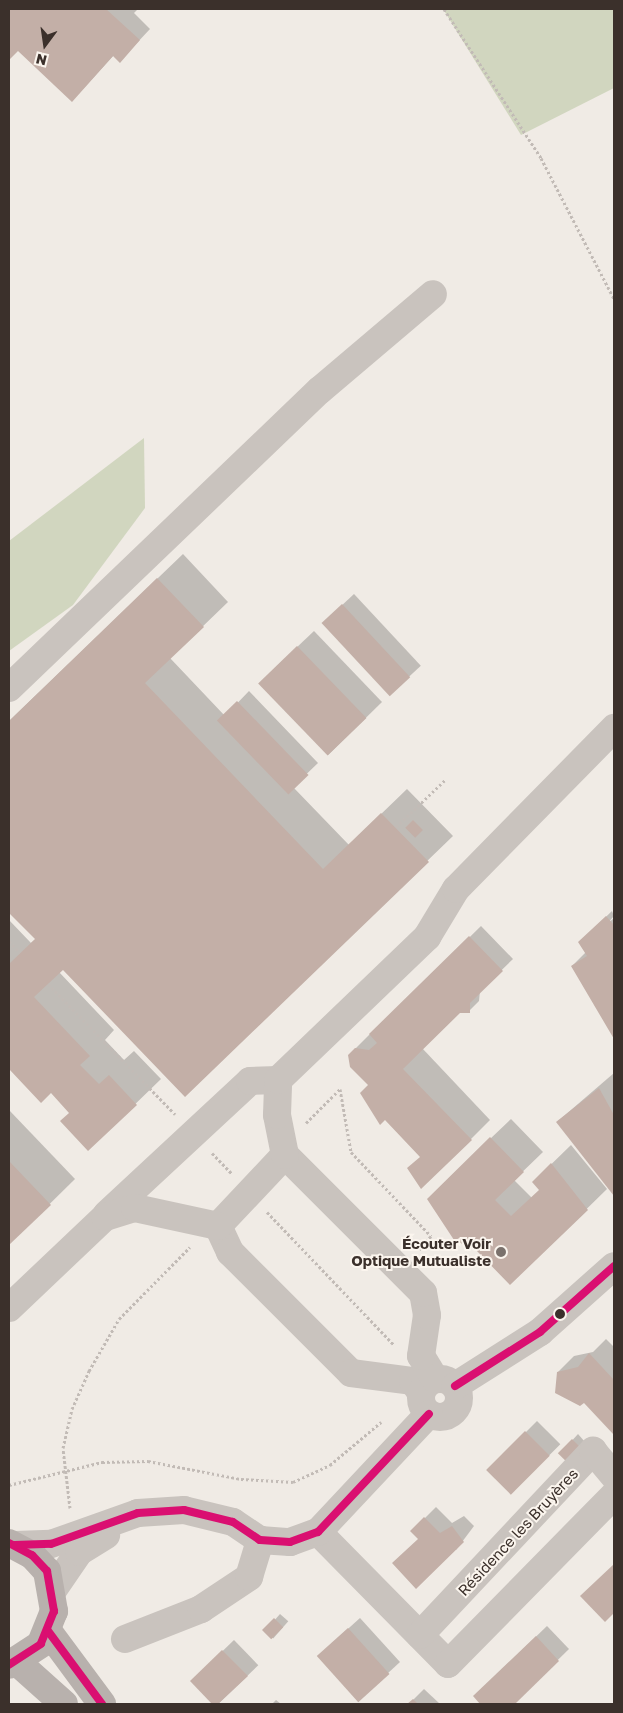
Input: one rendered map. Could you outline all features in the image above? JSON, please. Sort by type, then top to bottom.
[{"type":"main road","points":[[12,1544],[47,1571],[53,1590],[48,1631],[36,1649],[13,1663],[64,1704]]},
{"type":"main road","points":[[48,1631],[102,1704]]},
{"type":"street","points":[[9,688],[320,390],[433,294]]},
{"type":"street","points":[[9,1308],[193,1132],[250,1081],[278,1080],[427,937],[456,889],[614,728]]},
{"type":"street","points":[[278,1080],[277,1115],[285,1155],[423,1293],[427,1315],[421,1356],[435,1393]]},
{"type":"street","points":[[218,1226],[285,1155]]},
{"type":"street","points":[[105,1217],[135,1208],[218,1226]]},
{"type":"street","points":[[218,1226],[230,1252],[351,1373],[413,1381],[435,1393]]},
{"type":"street","points":[[12,1544],[51,1544],[138,1513],[184,1510],[232,1522],[260,1540],[290,1542],[318,1532],[435,1393],[540,1332],[614,1266]]},
{"type":"street","name":"Résidence les Bruyères","points":[[420,1635],[594,1451],[614,1476]]},
{"type":"street","points":[[318,1532],[448,1664],[614,1495]]},
{"type":"street","points":[[53,1590],[79,1552],[138,1513]]},
{"type":"street","points":[[125,1640],[201,1609],[249,1577],[260,1540]]},
{"type":"path","points":[[444,9],[542,158],[614,299]]},
{"type":"path","points":[[396,827],[446,780]]},
{"type":"path","points":[[9,941],[20,953]]},
{"type":"path","points":[[48,984],[193,1132],[236,1179]]},
{"type":"path","points":[[300,1129],[340,1089],[351,1152],[431,1236],[415,1254]]},
{"type":"path","points":[[262,1206],[395,1346]]},
{"type":"path","points":[[66,1472],[63,1448],[72,1409],[89,1371],[119,1318],[196,1241]]},
{"type":"path","points":[[9,1485],[102,1462],[148,1461],[241,1479],[294,1482],[330,1465],[389,1415]]},
{"type":"green space","points":[[443,9],[614,9],[614,88],[521,135]]},
{"type":"green space","points":[[144,438],[145,508],[73,605],[9,651],[9,541]]},
{"type":"building","points":[[9,9],[106,9],[140,40],[120,63],[113,56],[72,102],[18,51],[9,60]]},
{"type":"building","points":[[157,578],[204,627],[145,683],[323,869],[381,813],[429,862],[185,1097],[63,970],[34,997],[90,1056],[80,1065],[99,1084],[109,1075],[137,1105],[88,1151],[60,1121],[69,1113],[51,1093],[41,1103],[9,1069],[9,964],[35,939],[9,913],[9,721]]},
{"type":"building","points":[[342,604],[410,677],[390,696],[322,623]]},
{"type":"building","points":[[297,646],[366,718],[328,755],[258,684]]},
{"type":"building","points":[[237,701],[309,775],[288,795],[217,720]]},
{"type":"building","points":[[413,820],[423,830],[415,838],[405,828]]},
{"type":"building","points":[[606,916],[614,925],[614,1039],[571,966],[587,956],[578,942]]},
{"type":"building","points":[[469,936],[503,971],[470,1003],[470,1013],[460,1013],[403,1069],[472,1140],[421,1189],[407,1168],[420,1157],[385,1120],[380,1125],[360,1093],[368,1085],[350,1067],[348,1055],[355,1048],[369,1050],[377,1043],[369,1034]]},
{"type":"building","points":[[599,1088],[614,1115],[614,1196],[556,1122]]},
{"type":"building","points":[[490,1137],[524,1172],[495,1200],[511,1216],[539,1190],[532,1182],[551,1163],[588,1210],[510,1285],[476,1250],[454,1240],[427,1199]]},
{"type":"building","points":[[9,1161],[51,1205],[9,1245]]},
{"type":"building","points":[[589,1353],[614,1380],[614,1435],[584,1403],[580,1406],[555,1393],[557,1372],[578,1367]]},
{"type":"building","points":[[525,1431],[550,1456],[511,1495],[486,1470]]},
{"type":"building","points":[[572,1439],[581,1448],[567,1462],[558,1453]]},
{"type":"building","points":[[424,1517],[440,1533],[452,1526],[464,1542],[416,1589],[392,1563],[418,1539],[410,1531]]},
{"type":"building","points":[[614,1564],[614,1613],[605,1622],[580,1596]]},
{"type":"building","points":[[274,1618],[283,1627],[271,1639],[262,1630]]},
{"type":"building","points":[[348,1628],[389,1674],[358,1702],[317,1656]]},
{"type":"building","points":[[536,1636],[559,1661],[515,1704],[480,1704],[473,1696]]},
{"type":"building","points":[[222,1650],[248,1676],[218,1704],[212,1704],[190,1681]]},
{"type":"building","points":[[413,1699],[418,1704],[407,1704]]},
{"type":"transit line","points":[[455,1386],[540,1332],[614,1266]]},
{"type":"transit line","points":[[15,1545],[51,1544],[138,1513],[184,1510],[233,1522],[260,1540],[290,1542],[318,1532],[429,1414]]},
{"type":"transit line","points":[[9,1543],[32,1555],[47,1571],[54,1611],[41,1644],[9,1665]]},
{"type":"transit line","points":[[48,1631],[102,1704]]},
{"type":"place","name":"Écouter Voir Optique Mutualiste","points":[[501,1252]]}]
